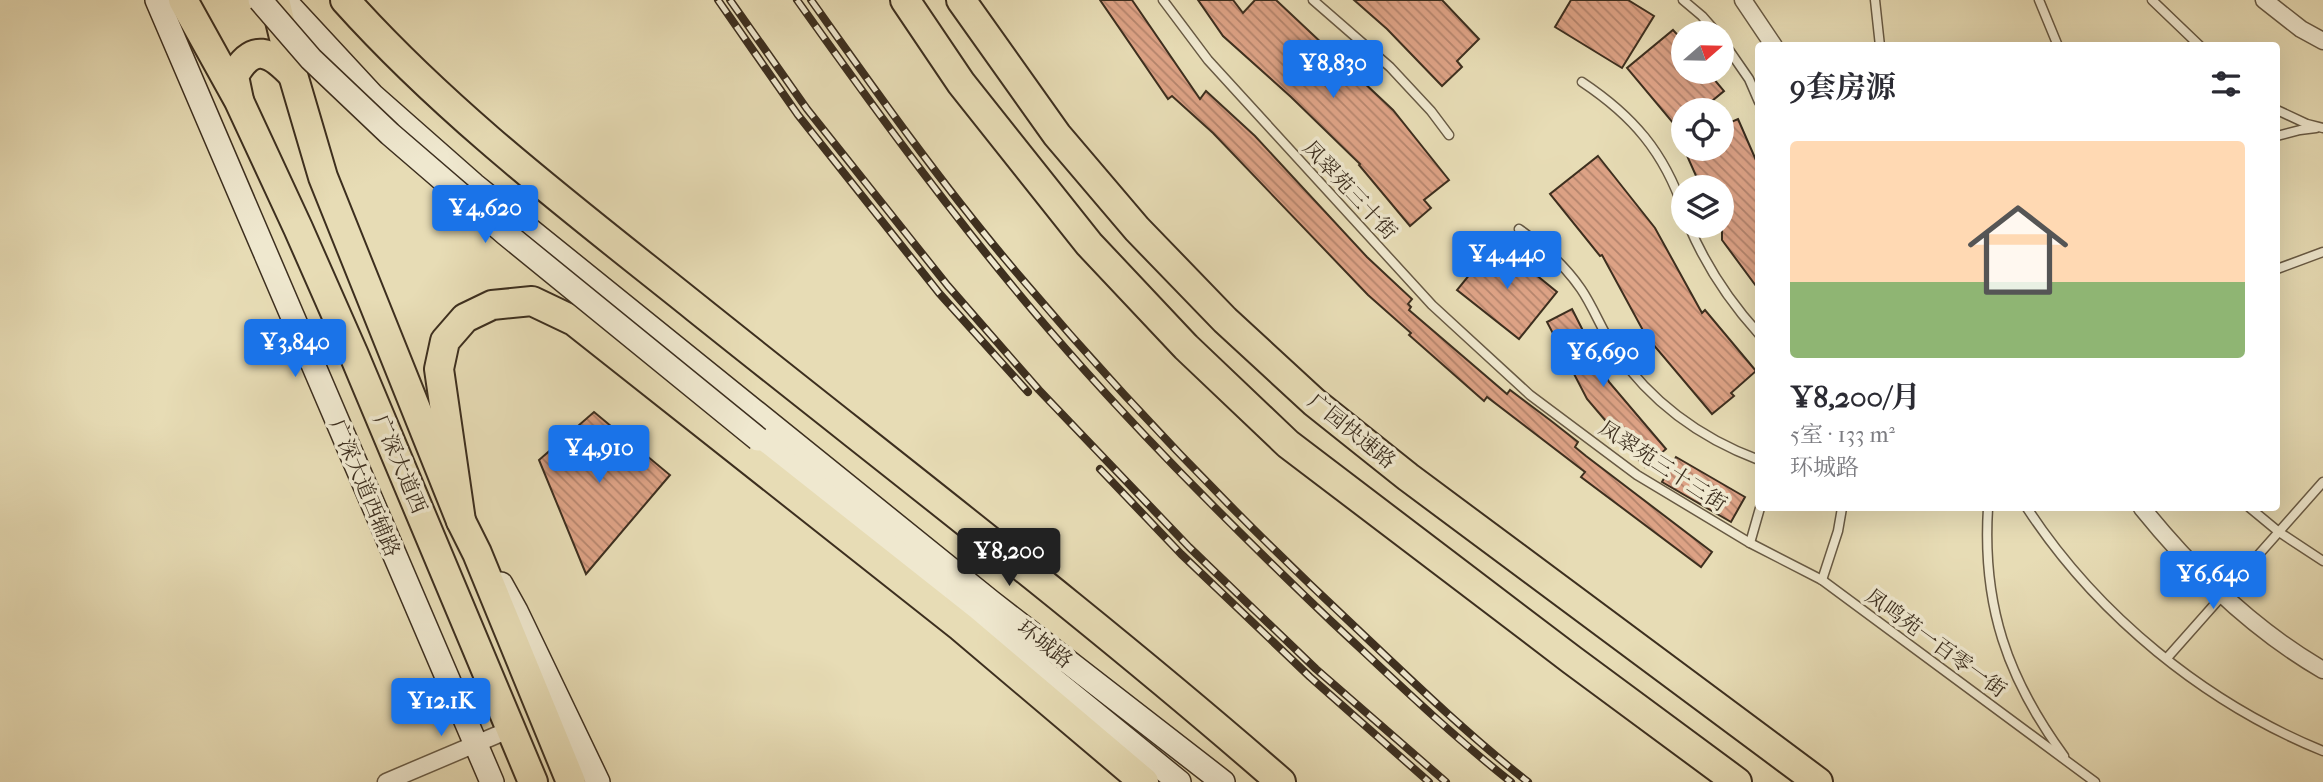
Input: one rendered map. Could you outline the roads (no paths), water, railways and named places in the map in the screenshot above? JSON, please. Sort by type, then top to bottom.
[{"type":"highway","name":"广深大道西","points":[[183,0],[239,102],[354,355],[533,782]]},
{"type":"highway","name":"广深大道西","points":[[275,0],[293,75],[323,177],[461,521],[477,553],[570,782]]},
{"type":"highway","points":[[345,0],[426,83],[534,178],[1051,591],[1281,782]]},
{"type":"highway","points":[[905,0],[961,83],[1089,244],[1186,347],[1288,444],[1737,782]]},
{"type":"highway","name":"广园快速路","points":[[961,0],[1056,135],[1137,229],[1225,320],[1314,402],[1408,477],[1818,782]]},
{"type":"highway","points":[[239,102],[234,76],[242,61],[254,53],[266,53],[277,58],[293,75]]},
{"type":"highway","points":[[461,521],[439,369],[445,341],[465,318],[492,305],[532,301],[574,321],[961,627],[1144,782]]},
{"type":"main road","name":"广深大道西辅路","points":[[157,0],[492,782]]},
{"type":"main road","points":[[260,0],[311,59],[390,134],[505,233],[765,431]]},
{"type":"main road","points":[[284,0],[373,96],[474,186],[765,431]]},
{"type":"main road","name":"环城路","points":[[765,431],[1179,782]]},
{"type":"main road","name":"环城路","points":[[765,431],[1223,782]]},
{"type":"main road","points":[[477,553],[493,570],[516,611],[598,782]]},
{"type":"street","points":[[1743,0],[1771,42]]},
{"type":"street","points":[[2264,0],[2301,29],[2323,41]]},
{"type":"street","points":[[2144,511],[2223,596],[2271,637],[2323,670]]},
{"type":"street","points":[[386,782],[511,729]]},
{"type":"lane","name":"凤翠苑三十街","points":[[1163,0],[1208,60],[1432,305]]},
{"type":"lane","points":[[1313,0],[1390,67],[1431,111],[1449,135]]},
{"type":"lane","points":[[1683,0],[1706,21]]},
{"type":"lane","points":[[1875,0],[1880,42]]},
{"type":"lane","points":[[2039,0],[2056,42]]},
{"type":"lane","points":[[2152,0],[2196,42]]},
{"type":"lane","points":[[1734,57],[1755,93]]},
{"type":"lane","points":[[1582,82],[1612,102],[1638,127],[1659,155],[1671,178]]},
{"type":"lane","points":[[2280,112],[2323,128]]},
{"type":"lane","points":[[2280,135],[2323,128]]},
{"type":"lane","points":[[1519,229],[1543,246],[1564,267],[1582,290],[1615,349],[1638,379],[1665,406],[1695,429],[1727,448],[1755,458]]},
{"type":"lane","points":[[1695,238],[1726,294],[1755,329]]},
{"type":"lane","points":[[2280,268],[2323,252]]},
{"type":"lane","name":"凤翠苑三十三街","points":[[1432,305],[1530,395],[1637,475],[1750,543]]},
{"type":"lane","points":[[2167,658],[2323,482]]},
{"type":"lane","points":[[1750,543],[1759,511]]},
{"type":"lane","points":[[1822,580],[1841,511]]},
{"type":"lane","points":[[1988,511],[1986,536],[1990,585],[1999,633],[2016,679],[2039,723],[2068,762]]},
{"type":"lane","points":[[2029,511],[2067,562],[2131,629],[2234,706],[2323,751]]},
{"type":"lane","points":[[2254,511],[2279,532],[2323,561]]},
{"type":"lane","name":"凤鸣苑一百零一街","points":[[1750,543],[1822,580],[2095,782]]},
{"type":"railway","points":[[718,0],[798,115],[939,293],[1028,392]]},
{"type":"railway","points":[[730,0],[807,109],[948,286],[1039,390],[1189,547],[1316,669],[1446,782]]},
{"type":"railway","points":[[797,0],[978,243],[1043,323],[1122,411],[1332,622],[1442,724],[1511,782]]},
{"type":"railway","points":[[811,0],[963,207],[1017,273],[1138,410],[1222,498],[1309,583],[1439,706],[1528,782]]},
{"type":"railway","points":[[1100,469],[1181,554],[1310,677],[1429,782]]}]
